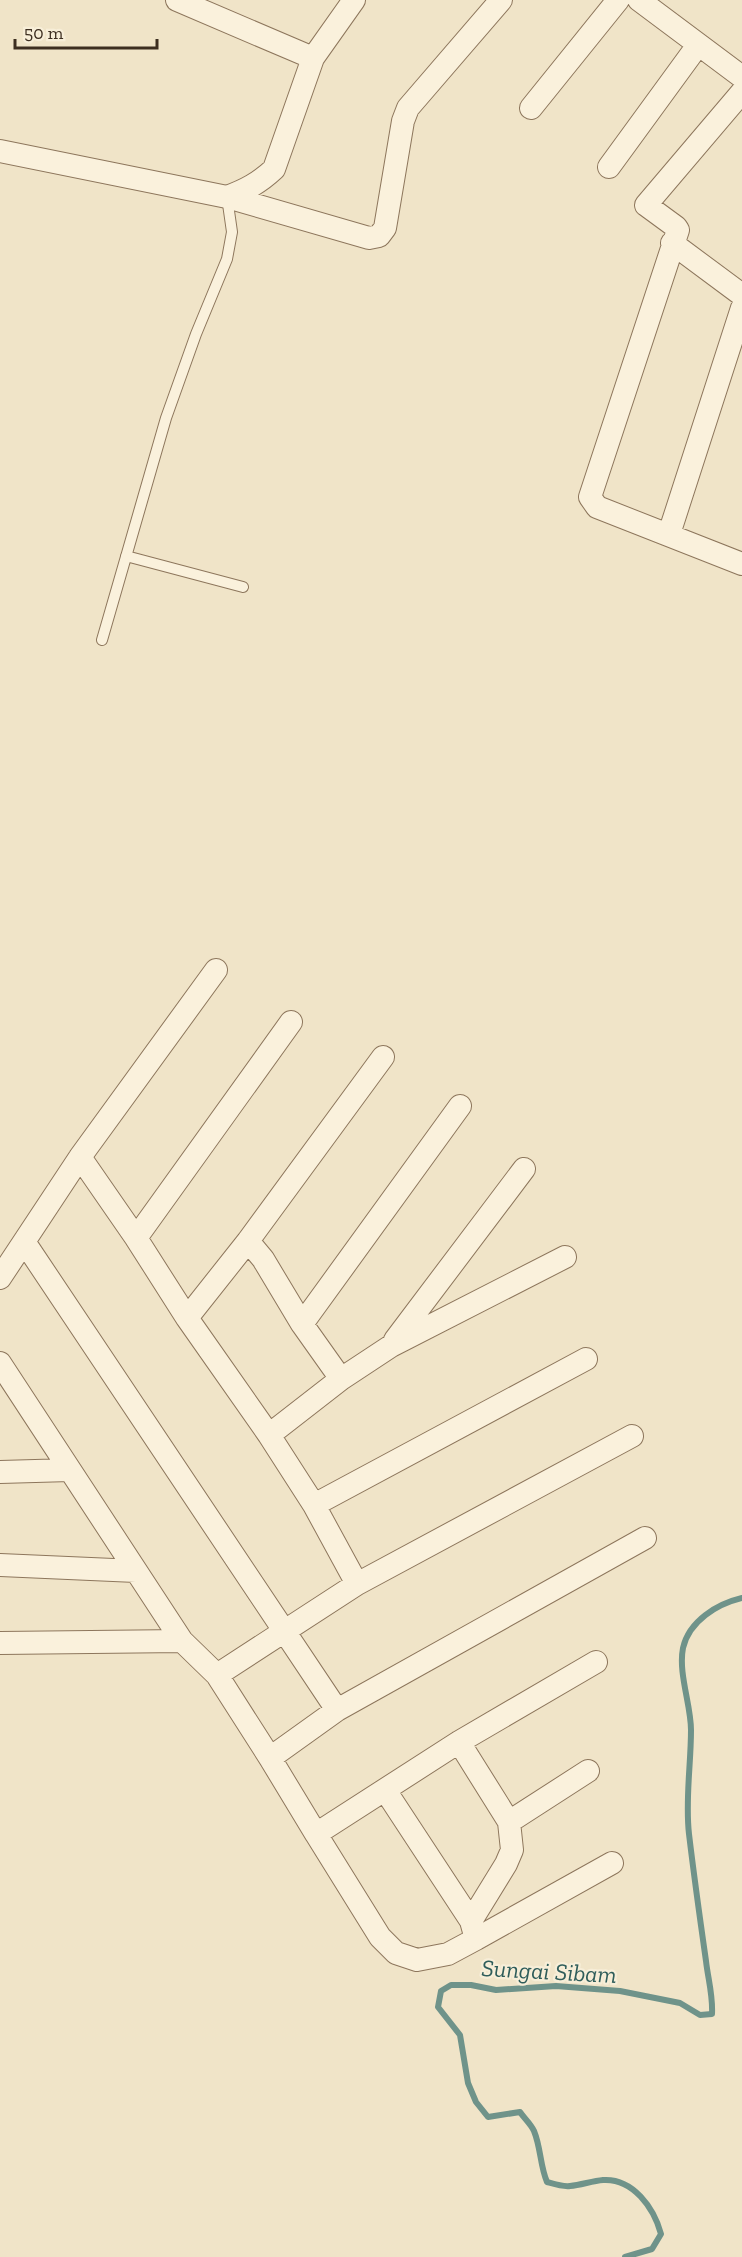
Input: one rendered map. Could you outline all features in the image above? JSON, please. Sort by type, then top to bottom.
[{"type":"street","points":[[177,0],[313,58]]},
{"type":"street","points":[[227,197],[247,190],[274,169],[313,58],[354,0]]},
{"type":"street","points":[[0,151],[227,197],[369,238],[379,236],[385,228],[403,121],[408,108],[501,0]]},
{"type":"street","points":[[531,108],[618,0]]},
{"type":"street","points":[[639,0],[698,45],[742,90],[646,205],[678,228],[590,497],[597,507],[742,564]]},
{"type":"street","points":[[609,166],[698,45]]},
{"type":"street","points":[[672,243],[742,295]]},
{"type":"street","points":[[669,534],[742,308]]},
{"type":"street","points":[[0,1278],[81,1157],[216,970]]},
{"type":"street","points":[[136,1238],[291,1022]]},
{"type":"street","points":[[187,1318],[248,1241],[382,1057]]},
{"type":"street","points":[[302,1324],[460,1106]]},
{"type":"street","points":[[81,1157],[187,1318],[269,1435],[314,1505],[357,1584]]},
{"type":"street","points":[[391,1346],[524,1168]]},
{"type":"street","points":[[248,1241],[263,1259],[302,1324],[341,1378]]},
{"type":"street","points":[[25,1243],[337,1710]]},
{"type":"street","points":[[269,1435],[341,1378],[391,1346],[565,1257]]},
{"type":"street","points":[[314,1505],[586,1359]]},
{"type":"street","points":[[0,1363],[7,1385],[70,1470],[182,1641],[218,1675],[380,1937],[396,1953],[417,1960],[448,1954],[473,1930],[612,1863]]},
{"type":"street","points":[[218,1675],[357,1584],[632,1436]]},
{"type":"street","points":[[0,1472],[70,1470]]},
{"type":"street","points":[[270,1758],[337,1710],[645,1538]]},
{"type":"street","points":[[0,1565],[136,1571]]},
{"type":"street","points":[[0,1643],[182,1641]]},
{"type":"street","points":[[316,1834],[459,1742],[596,1662]]},
{"type":"street","points":[[459,1742],[509,1822],[512,1850],[473,1930]]},
{"type":"street","points":[[509,1822],[588,1771]]},
{"type":"street","points":[[385,1790],[473,1930]]},
{"type":"lane","points":[[102,640],[178,382],[227,259],[232,232],[227,197]]},
{"type":"lane","points":[[126,556],[243,587]]},
{"type":"waterway","name":"Sungai Sibam","points":[[625,2257],[652,2249],[661,2234],[653,2214],[641,2196],[633,2189],[614,2181],[603,2180],[567,2186],[547,2182],[534,2131],[520,2112],[488,2117],[476,2102],[468,2083],[460,2035],[438,2007],[441,1991],[451,1985],[471,1985],[496,1990],[556,1986],[620,1991],[680,2003],[700,2015],[712,2014],[689,1834],[691,1730],[682,1658],[686,1638],[698,1622],[714,1609],[742,1598]]}]
